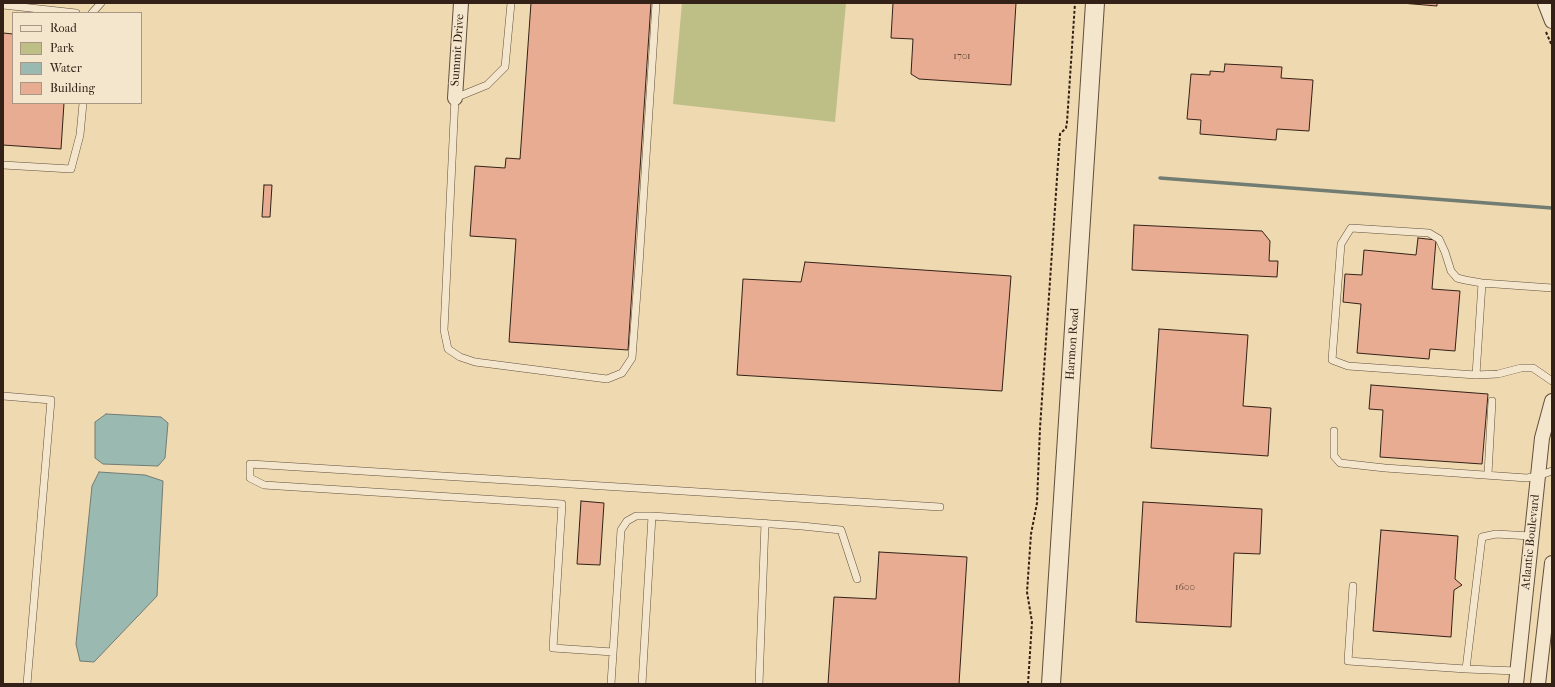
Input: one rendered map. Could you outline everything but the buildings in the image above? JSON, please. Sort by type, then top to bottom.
[{"type":"street","name":"Summit Drive","points":[[455,98],[461,3]]},
{"type":"street","name":"Harmon Road","points":[[1051,684],[1095,3]]},
{"type":"street","points":[[1545,3],[1552,21]]},
{"type":"street","name":"Atlantic Boulevard","points":[[1516,678],[1542,438],[1552,401]]},
{"type":"street","name":"Atlantic Boulevard","points":[[1538,684],[1552,562]]},
{"type":"lane","points":[[93,12],[101,3]]},
{"type":"lane","points":[[511,3],[505,67],[487,85],[455,98],[444,330],[448,349],[460,357],[475,362],[607,379],[622,373],[632,358],[656,3]]},
{"type":"lane","points":[[3,5],[67,12]]},
{"type":"lane","points":[[3,166],[71,169],[80,135],[82,104]]},
{"type":"lane","points":[[1552,288],[1482,283],[1457,278],[1451,271],[1439,239],[1429,233],[1351,228],[1341,244],[1332,360],[1348,366],[1476,375],[1498,374],[1521,368],[1533,368],[1552,381]]},
{"type":"lane","points":[[1476,375],[1482,283]]},
{"type":"lane","points":[[3,396],[51,400],[27,684]]},
{"type":"lane","points":[[1488,474],[1492,401]]},
{"type":"lane","points":[[1334,431],[1334,456],[1340,463],[1385,468],[1488,474],[1527,478],[1552,472]]},
{"type":"lane","points":[[613,652],[553,648],[562,504],[264,484],[250,478],[250,464],[940,507]]},
{"type":"lane","points":[[611,684],[622,530],[627,521],[636,516],[765,523],[841,530],[857,579]]},
{"type":"lane","points":[[642,684],[652,516]]},
{"type":"lane","points":[[759,684],[765,523]]},
{"type":"lane","points":[[1466,669],[1482,537],[1496,534],[1532,536]]},
{"type":"lane","points":[[1353,586],[1348,660],[1466,669],[1516,678]]},
{"type":"path","points":[[1028,684],[1032,622],[1027,592],[1031,534],[1037,503],[1040,428],[1060,134],[1066,128],[1067,122],[1075,3]]},
{"type":"green space","points":[[682,3],[846,3],[835,122],[673,104]]},
{"type":"water","points":[[106,414],[161,417],[168,423],[165,458],[158,466],[103,464],[95,458],[95,422]]},
{"type":"water","points":[[99,472],[145,475],[163,481],[157,596],[94,662],[80,661],[76,644],[92,486]]},
{"type":"waterway","points":[[1160,178],[1552,208]]}]
